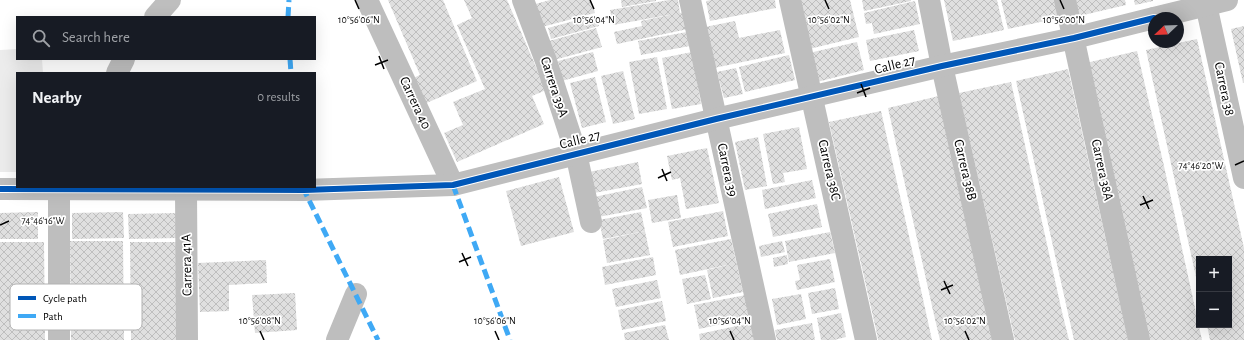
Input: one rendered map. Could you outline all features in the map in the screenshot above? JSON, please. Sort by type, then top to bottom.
[{"type":"street","points":[[156,16],[170,0]]},
{"type":"street","name":"Carrera 40","points":[[367,0],[453,185]]},
{"type":"street","name":"Carrera 39A","points":[[523,0],[546,61],[576,153],[591,222]]},
{"type":"street","name":"Carrera 39","points":[[690,0],[764,340]]},
{"type":"street","name":"Carrera 38C","points":[[790,0],[866,340]]},
{"type":"street","name":"Carrera 38B","points":[[929,0],[942,66],[1003,340]]},
{"type":"street","name":"Carrera 38A","points":[[1065,0],[1139,340]]},
{"type":"street","name":"Calle 27","points":[[1173,12],[1205,2],[1227,0]]},
{"type":"street","name":"Carrera 38","points":[[1205,2],[1244,178]]},
{"type":"street","name":"Calle 27","points":[[0,189],[304,190],[453,185],[716,119],[942,66],[1074,38],[1148,20]]},
{"type":"street","points":[[117,72],[123,60]]},
{"type":"street","points":[[59,284],[60,188]]},
{"type":"street","name":"Carrera 41A","points":[[186,190],[187,340]]},
{"type":"street","points":[[337,340],[356,294]]},
{"type":"street","points":[[59,330],[59,340]]},
{"type":"shaded area","points":[[16,49],[16,60],[42,60],[43,72],[16,72],[16,172],[0,172],[0,50]]},
{"type":"building","points":[[388,0],[443,0],[477,81],[422,105],[411,79],[420,75]]},
{"type":"building","points":[[464,0],[507,0],[546,90],[532,96],[544,124],[457,162],[444,133],[463,125],[453,102],[485,89],[457,25],[472,18]]},
{"type":"building","points":[[550,0],[591,0],[595,13],[538,28],[532,5]]},
{"type":"building","points":[[621,0],[656,0],[656,1],[622,7]]},
{"type":"building","points":[[669,0],[678,0],[680,13],[684,12],[688,29],[617,44],[614,32],[642,26],[641,21],[674,14],[613,25],[610,10]]},
{"type":"building","points":[[775,0],[776,8],[710,21],[706,1]]},
{"type":"building","points":[[798,0],[850,0],[859,37],[809,49]]},
{"type":"building","points":[[862,0],[911,0],[911,1],[864,11]]},
{"type":"building","points":[[944,0],[997,0],[1004,30],[953,41]]},
{"type":"building","points":[[1001,0],[1055,0],[1059,18],[1008,29]]},
{"type":"building","points":[[1071,0],[1125,0],[1126,5],[1075,17]]},
{"type":"building","points":[[1134,0],[1153,0],[1153,1],[1135,5]]},
{"type":"building","points":[[915,1],[920,24],[874,34],[872,23],[866,24],[864,13]]},
{"type":"building","points":[[596,15],[599,26],[551,39],[548,28]]},
{"type":"building","points":[[735,21],[739,38],[780,30],[785,53],[714,68],[705,27]]},
{"type":"building","points":[[1244,26],[1244,83],[1243,83],[1231,29]]},
{"type":"building","points":[[596,28],[602,47],[554,60],[549,41]]},
{"type":"building","points":[[914,30],[919,51],[870,61],[866,40]]},
{"type":"building","points":[[687,32],[690,46],[641,55],[638,41]]},
{"type":"building","points":[[1197,39],[1244,248],[1244,340],[1210,340],[1208,328],[1232,328],[1232,256],[1196,256],[1196,277],[1146,50],[1155,48],[1184,48],[1184,42]]},
{"type":"building","points":[[857,42],[864,70],[817,82],[809,53]]},
{"type":"building","points":[[1137,51],[1196,313],[1196,328],[1199,328],[1202,340],[1149,340],[1086,63]]},
{"type":"building","points":[[593,52],[598,71],[558,82],[555,70],[560,68],[558,61]]},
{"type":"building","points":[[692,52],[701,104],[672,109],[662,58]]},
{"type":"building","points":[[789,55],[795,80],[745,92],[739,67]]},
{"type":"building","points":[[657,57],[667,109],[639,114],[629,62]]},
{"type":"building","points":[[736,68],[743,94],[724,98],[717,72]]},
{"type":"building","points":[[1068,69],[1128,340],[1074,340],[1016,81]]},
{"type":"building","points":[[623,71],[635,119],[613,124],[601,76]]},
{"type":"building","points":[[595,77],[606,122],[582,128],[570,83]]},
{"type":"building","points":[[1011,82],[1069,340],[1015,340],[959,93]]},
{"type":"building","points":[[939,96],[993,340],[940,340],[888,108]]},
{"type":"building","points":[[881,111],[932,340],[878,340],[829,122]]},
{"type":"building","points":[[799,127],[807,169],[783,173],[785,182],[773,184],[763,134]]},
{"type":"building","points":[[758,137],[767,186],[745,190],[735,142]]},
{"type":"building","points":[[707,148],[719,203],[686,209],[680,178],[672,180],[667,156]]},
{"type":"building","points":[[638,162],[642,184],[594,193],[589,172]]},
{"type":"building","points":[[559,177],[574,232],[521,246],[506,191]]},
{"type":"building","points":[[812,180],[816,198],[765,209],[762,190]]},
{"type":"building","points":[[642,187],[647,208],[598,217],[594,197]]},
{"type":"building","points":[[677,195],[681,218],[652,223],[648,200]]},
{"type":"building","points":[[817,204],[822,227],[773,237],[768,214]]},
{"type":"building","points":[[723,211],[728,236],[673,247],[668,222]]},
{"type":"building","points":[[38,212],[38,239],[0,239],[0,213]]},
{"type":"building","points":[[123,212],[124,238],[72,239],[72,213]]},
{"type":"building","points":[[641,212],[645,231],[603,239],[599,220]]},
{"type":"building","points":[[178,213],[178,238],[129,239],[128,214]]},
{"type":"building","points":[[645,231],[650,255],[607,263],[603,240]]},
{"type":"building","points":[[830,232],[835,253],[789,262],[785,241]]},
{"type":"building","points":[[731,239],[743,292],[713,298],[707,270],[732,264],[680,275],[675,250]]},
{"type":"building","points":[[70,241],[123,241],[123,284],[70,284]]},
{"type":"building","points":[[782,241],[785,252],[761,257],[759,246]]},
{"type":"building","points":[[0,242],[44,242],[44,284],[10,284],[10,330],[45,330],[45,340],[0,340]]},
{"type":"building","points":[[130,242],[183,242],[184,340],[131,340],[131,330],[142,330],[142,284],[130,284]]},
{"type":"building","points":[[787,255],[788,264],[774,267],[773,258]]},
{"type":"building","points":[[653,257],[656,275],[605,285],[602,267]]},
{"type":"building","points":[[830,259],[835,282],[797,290],[795,281],[800,280],[797,265]]},
{"type":"building","points":[[266,260],[267,283],[229,285],[229,311],[200,312],[198,263]]},
{"type":"building","points":[[705,275],[711,299],[687,304],[682,279]]},
{"type":"building","points":[[657,280],[661,298],[616,307],[612,289]]},
{"type":"building","points":[[835,288],[839,309],[812,314],[808,293]]},
{"type":"building","points":[[295,293],[297,330],[255,333],[252,295]]},
{"type":"building","points":[[801,294],[806,319],[777,325],[772,299]]},
{"type":"building","points":[[746,295],[750,318],[699,329],[694,305]]},
{"type":"building","points":[[662,301],[666,321],[622,330],[618,310]]},
{"type":"building","points":[[841,313],[846,337],[834,340],[821,340],[817,318]]},
{"type":"building","points":[[751,323],[754,340],[700,340],[699,334]]},
{"type":"building","points":[[812,323],[815,340],[777,340],[775,330]]},
{"type":"building","points":[[665,325],[669,340],[625,340],[624,333]]},
{"type":"building","points":[[71,330],[124,330],[124,340],[71,340]]},
{"type":"marked path","points":[[288,16],[289,0]]},
{"type":"marked path","points":[[290,60],[291,72]]},
{"type":"marked path","points":[[453,185],[510,340]]},
{"type":"marked path","points":[[304,188],[378,340]]},
{"type":"cycle path","points":[[0,189],[304,190],[453,185],[716,119],[942,66],[1074,38],[1148,20]]}]
